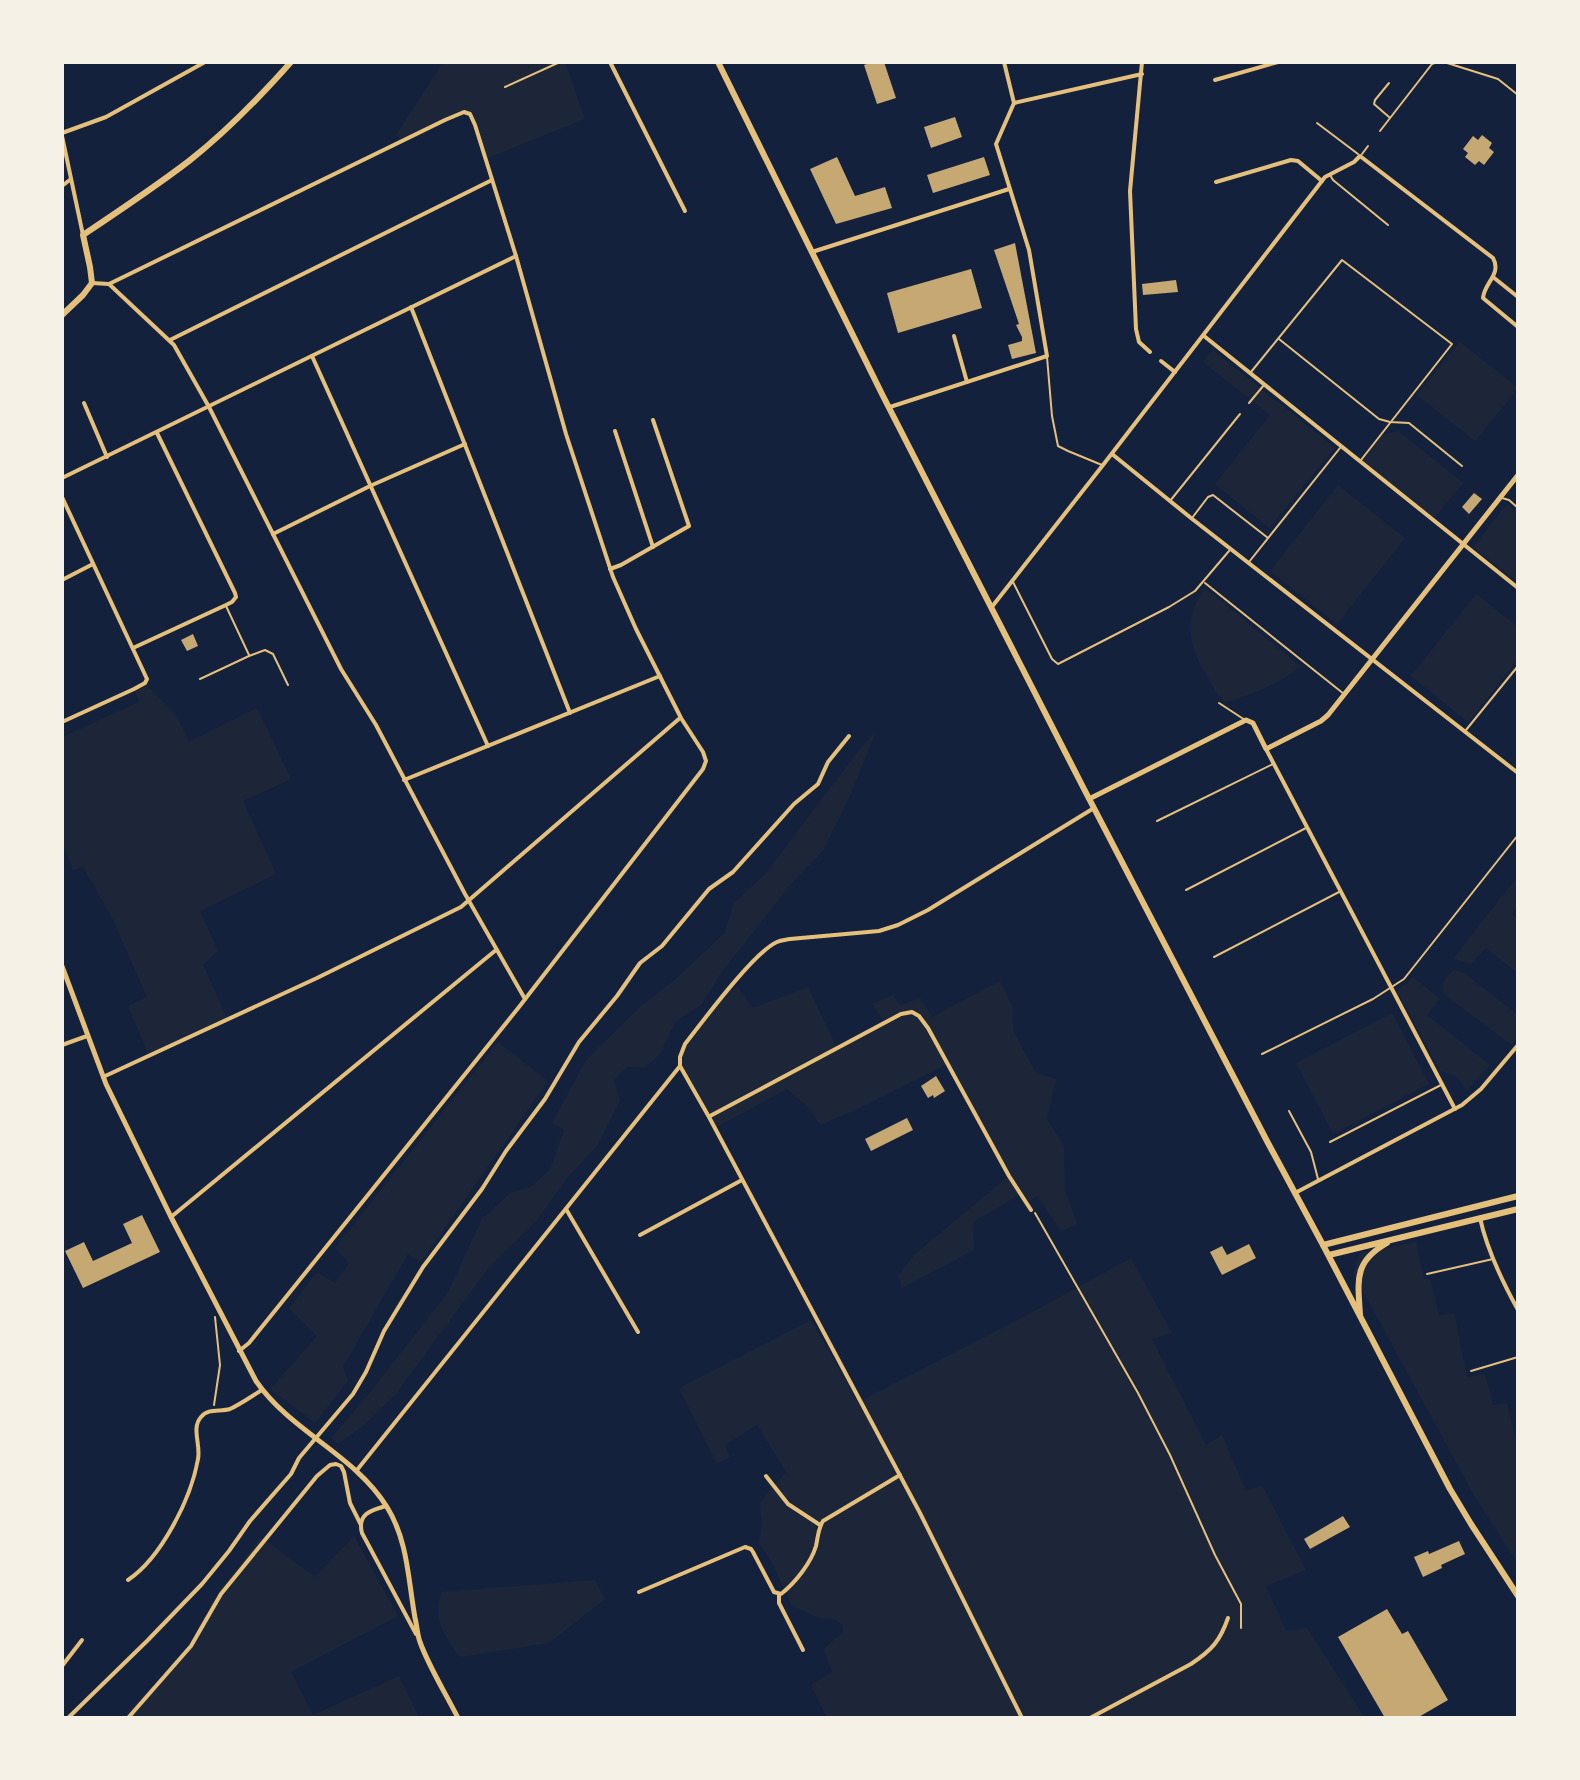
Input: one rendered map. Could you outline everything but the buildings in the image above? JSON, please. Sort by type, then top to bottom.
[{"type":"main road","points":[[62,315],[92,283],[83,235],[200,152],[291,62]]},
{"type":"main road","points":[[718,62],[1089,799],[1450,1489],[1518,1596]]},
{"type":"main road","points":[[1323,1245],[1518,1196]]},
{"type":"main road","points":[[1329,1255],[1518,1209]]},
{"type":"main road","points":[[1360,1318],[1358,1283],[1361,1269],[1370,1253],[1394,1239]]},
{"type":"street","points":[[83,235],[62,135],[106,117],[205,62]]},
{"type":"street","points":[[610,62],[685,211]]},
{"type":"street","points":[[890,407],[1047,356],[1029,250],[996,144],[1014,103],[1004,62]]},
{"type":"street","points":[[1142,62],[1130,191],[1131,238],[1136,329],[1139,342],[1150,352]]},
{"type":"street","points":[[1215,80],[1278,62]]},
{"type":"street","points":[[1014,103],[1142,74]]},
{"type":"street","points":[[92,283],[109,284],[445,120],[467,113],[475,125],[566,434],[610,569],[636,629],[706,761],[703,769],[525,999],[249,1343],[239,1351]]},
{"type":"street","points":[[991,608],[1322,181],[1360,156],[1493,258],[1497,264],[1493,277],[1484,289],[1483,298],[1518,327]]},
{"type":"street","points":[[1216,182],[1291,160],[1298,161],[1322,181]]},
{"type":"street","points":[[62,186],[71,179]]},
{"type":"street","points":[[170,340],[492,180]]},
{"type":"street","points":[[812,252],[1009,189]]},
{"type":"street","points":[[62,478],[516,256]]},
{"type":"street","points":[[1493,277],[1518,297]]},
{"type":"street","points":[[109,284],[170,340],[209,407],[336,658],[376,725],[469,902],[525,999]]},
{"type":"street","points":[[411,307],[570,713]]},
{"type":"street","points":[[954,336],[967,382]]},
{"type":"street","points":[[1204,336],[1518,588]]},
{"type":"street","points":[[312,356],[488,746]]},
{"type":"street","points":[[1161,361],[1175,372]]},
{"type":"street","points":[[84,403],[107,457]]},
{"type":"street","points":[[610,569],[689,526],[653,420]]},
{"type":"street","points":[[615,431],[653,547]]},
{"type":"street","points":[[133,648],[226,605],[236,597],[157,433]]},
{"type":"street","points":[[273,534],[465,444]]},
{"type":"street","points":[[1112,454],[1518,773]]},
{"type":"street","points":[[1266,749],[1323,720],[1518,475]]},
{"type":"street","points":[[62,497],[147,677],[146,682],[62,722]]},
{"type":"street","points":[[62,580],[93,564]]},
{"type":"street","points":[[404,780],[660,676]]},
{"type":"street","points":[[103,1077],[317,978],[469,902],[681,718]]},
{"type":"street","points":[[1089,799],[1246,720],[1253,723],[1455,1109]]},
{"type":"street","points":[[68,1718],[202,1584],[291,1474],[299,1458],[360,1384],[384,1331],[423,1267],[545,1099],[579,1042],[640,963],[662,946],[709,889],[733,872],[794,804],[818,784],[828,762],[849,736]]},
{"type":"street","points":[[1022,1718],[900,1475],[680,1066],[680,1057],[685,1044],[752,963],[777,942],[879,931],[898,925],[928,910],[1094,808]]},
{"type":"street","points":[[171,1217],[496,950]]},
{"type":"street","points":[[62,966],[103,1077],[239,1351],[262,1390],[288,1416],[357,1470],[386,1506],[408,1561],[420,1641]]},
{"type":"street","points":[[709,1117],[901,1014],[916,1013],[935,1041],[1009,1176],[1032,1210]]},
{"type":"street","points":[[62,1045],[87,1036]]},
{"type":"street","points":[[1295,1193],[1455,1109],[1476,1094],[1518,1045]]},
{"type":"street","points":[[357,1470],[680,1066]]},
{"type":"street","points":[[640,1235],[742,1180]]},
{"type":"street","points":[[566,1209],[638,1332]]},
{"type":"street","points":[[1480,1218],[1494,1259],[1518,1310]]},
{"type":"street","points":[[128,1580],[145,1566],[186,1500],[198,1460],[196,1425],[203,1413],[232,1408],[262,1390]]},
{"type":"street","points":[[128,1718],[191,1646],[221,1594],[317,1476],[330,1465],[338,1465],[344,1472],[350,1503],[362,1533],[458,1718]]},
{"type":"street","points":[[779,1594],[807,1564],[815,1549],[820,1525],[826,1519],[900,1475]]},
{"type":"street","points":[[766,1476],[788,1504],[820,1525]]},
{"type":"street","points":[[360,1523],[367,1512],[386,1506]]},
{"type":"street","points":[[639,1592],[745,1547],[751,1549],[774,1592],[779,1594]]},
{"type":"street","points":[[779,1594],[779,1603],[803,1650]]},
{"type":"street","points":[[1090,1718],[1191,1664],[1221,1637],[1228,1618]]},
{"type":"street","points":[[62,1666],[82,1640]]},
{"type":"lane","points":[[1380,131],[1432,64],[1437,62]]},
{"type":"lane","points":[[1444,62],[1498,79],[1518,95]]},
{"type":"lane","points":[[1389,83],[1374,104],[1390,118]]},
{"type":"lane","points":[[1317,123],[1360,156],[1368,146]]},
{"type":"lane","points":[[1329,174],[1388,225]]},
{"type":"lane","points":[[1251,373],[1339,262],[1345,261],[1452,344],[1360,461]]},
{"type":"lane","points":[[1278,338],[1379,419],[1409,423],[1462,466]]},
{"type":"lane","points":[[1047,356],[1057,444],[1103,465]]},
{"type":"lane","points":[[1249,403],[1264,384]]},
{"type":"lane","points":[[1170,501],[1240,414]]},
{"type":"lane","points":[[1249,563],[1341,446]]},
{"type":"lane","points":[[1191,518],[1213,495],[1268,538]]},
{"type":"lane","points":[[1501,497],[1518,508]]},
{"type":"lane","points":[[1012,581],[1052,659],[1061,663],[1195,591],[1230,549]]},
{"type":"lane","points":[[1204,581],[1345,695]]},
{"type":"lane","points":[[226,605],[249,656]]},
{"type":"lane","points":[[200,679],[262,650],[271,652],[288,685]]},
{"type":"lane","points":[[1466,731],[1518,666]]},
{"type":"lane","points":[[1219,703],[1246,720]]},
{"type":"lane","points":[[1157,821],[1274,763]]},
{"type":"lane","points":[[1186,890],[1307,827]]},
{"type":"lane","points":[[1262,1054],[1391,988],[1407,976],[1518,835]]},
{"type":"lane","points":[[1214,957],[1341,892]]},
{"type":"lane","points":[[1330,1142],[1442,1084]]},
{"type":"lane","points":[[1289,1111],[1311,1152],[1319,1180]]},
{"type":"lane","points":[[1311,1152],[1316,1149]]},
{"type":"lane","points":[[1427,1274],[1494,1259]]},
{"type":"lane","points":[[1471,1371],[1518,1357]]},
{"type":"path","points":[[505,87],[560,62]]},
{"type":"path","points":[[1032,1210],[1138,1393],[1170,1455],[1241,1604],[1241,1628]]},
{"type":"path","points":[[213,1299],[220,1365],[213,1411]]},
{"type":"shaded area","points":[[437,62],[565,62],[585,119],[485,159],[472,119],[464,112],[402,141],[396,135],[441,65]]},
{"type":"shaded area","points":[[1460,342],[1518,388],[1475,441],[1417,395]]},
{"type":"shaded area","points":[[1213,350],[1335,448],[1269,528],[1215,484],[1270,415],[1203,362]]},
{"type":"shaded area","points":[[1398,431],[1463,483],[1434,518],[1362,460],[1382,435]]},
{"type":"shaded area","points":[[1338,485],[1405,538],[1337,624],[1270,571]]},
{"type":"shaded area","points":[[1507,504],[1518,512],[1518,582],[1473,547]]},
{"type":"shaded area","points":[[1204,587],[1300,666],[1275,683],[1225,702],[1200,664],[1192,642],[1191,621]]},
{"type":"shaded area","points":[[1476,594],[1518,627],[1518,660],[1468,722],[1411,676]]},
{"type":"shaded area","points":[[145,683],[178,718],[189,742],[257,708],[291,779],[243,801],[276,874],[200,911],[218,951],[203,965],[228,1020],[149,1056],[128,1006],[147,997],[112,918],[83,867],[73,870],[62,841],[62,737],[139,702],[134,689]]},
{"type":"shaded area","points":[[876,732],[823,851],[791,884],[721,973],[702,1004],[676,1021],[660,1054],[646,1067],[627,1067],[614,1080],[620,1100],[597,1146],[568,1177],[537,1220],[489,1267],[396,1394],[363,1426],[338,1444],[331,1438],[447,1294],[482,1219],[510,1193],[531,1187],[550,1169],[564,1130],[552,1123],[586,1060],[641,1006],[677,978],[724,933],[734,903],[767,872]]},
{"type":"shaded area","points":[[1518,876],[1518,906],[1512,914],[1518,920],[1518,973],[1486,948],[1471,964],[1453,959]]},
{"type":"shaded area","points":[[1454,970],[1464,973],[1518,1015],[1518,1037],[1512,1045],[1445,995],[1444,981]]},
{"type":"shaded area","points":[[1413,977],[1440,999],[1427,1015],[1490,1065],[1467,1090],[1456,1076],[1440,1071],[1397,991]]},
{"type":"shaded area","points":[[1000,981],[1012,1006],[1014,1032],[1036,1073],[1056,1079],[1047,1119],[1064,1146],[1065,1190],[1077,1224],[1061,1231],[1037,1196],[1025,1204],[1019,1195],[973,1222],[974,1250],[902,1288],[898,1276],[915,1254],[1009,1176],[947,1064],[820,1125],[809,1108],[787,1089],[715,1128],[680,1066],[685,1044],[727,992],[738,987],[753,1008],[808,987],[836,1046],[883,1020],[872,1004],[893,995],[900,1005],[920,998],[932,1017]]},
{"type":"shaded area","points":[[1392,1013],[1429,1084],[1333,1134],[1296,1063]]},
{"type":"shaded area","points":[[498,1042],[548,1081],[421,1262],[408,1254],[343,1367],[348,1381],[315,1423],[270,1389],[317,1336],[289,1308],[317,1272],[335,1283],[349,1263],[335,1248]]},
{"type":"shaded area","points":[[1416,1242],[1424,1279],[1430,1279],[1439,1315],[1454,1313],[1467,1377],[1485,1374],[1493,1405],[1507,1403],[1518,1449],[1518,1564],[1476,1499],[1353,1273],[1360,1253]]},
{"type":"shaded area","points":[[1131,1258],[1172,1333],[1152,1339],[1206,1445],[1222,1435],[1246,1491],[1262,1485],[1306,1570],[1266,1586],[1286,1631],[1307,1628],[1365,1718],[827,1718],[811,1685],[832,1672],[823,1649],[843,1634],[842,1625],[834,1619],[818,1618],[791,1605],[759,1543],[762,1526],[760,1502],[786,1472],[757,1425],[725,1445],[730,1457],[717,1464],[679,1388],[811,1320],[858,1402]]},
{"type":"shaded area","points":[[354,1536],[398,1616],[291,1672],[313,1715],[399,1676],[418,1715],[411,1718],[122,1718],[186,1651],[214,1598],[261,1537],[315,1577]]},
{"type":"shaded area","points":[[595,1580],[605,1599],[549,1643],[460,1657],[444,1634],[439,1619],[441,1592]]}]
